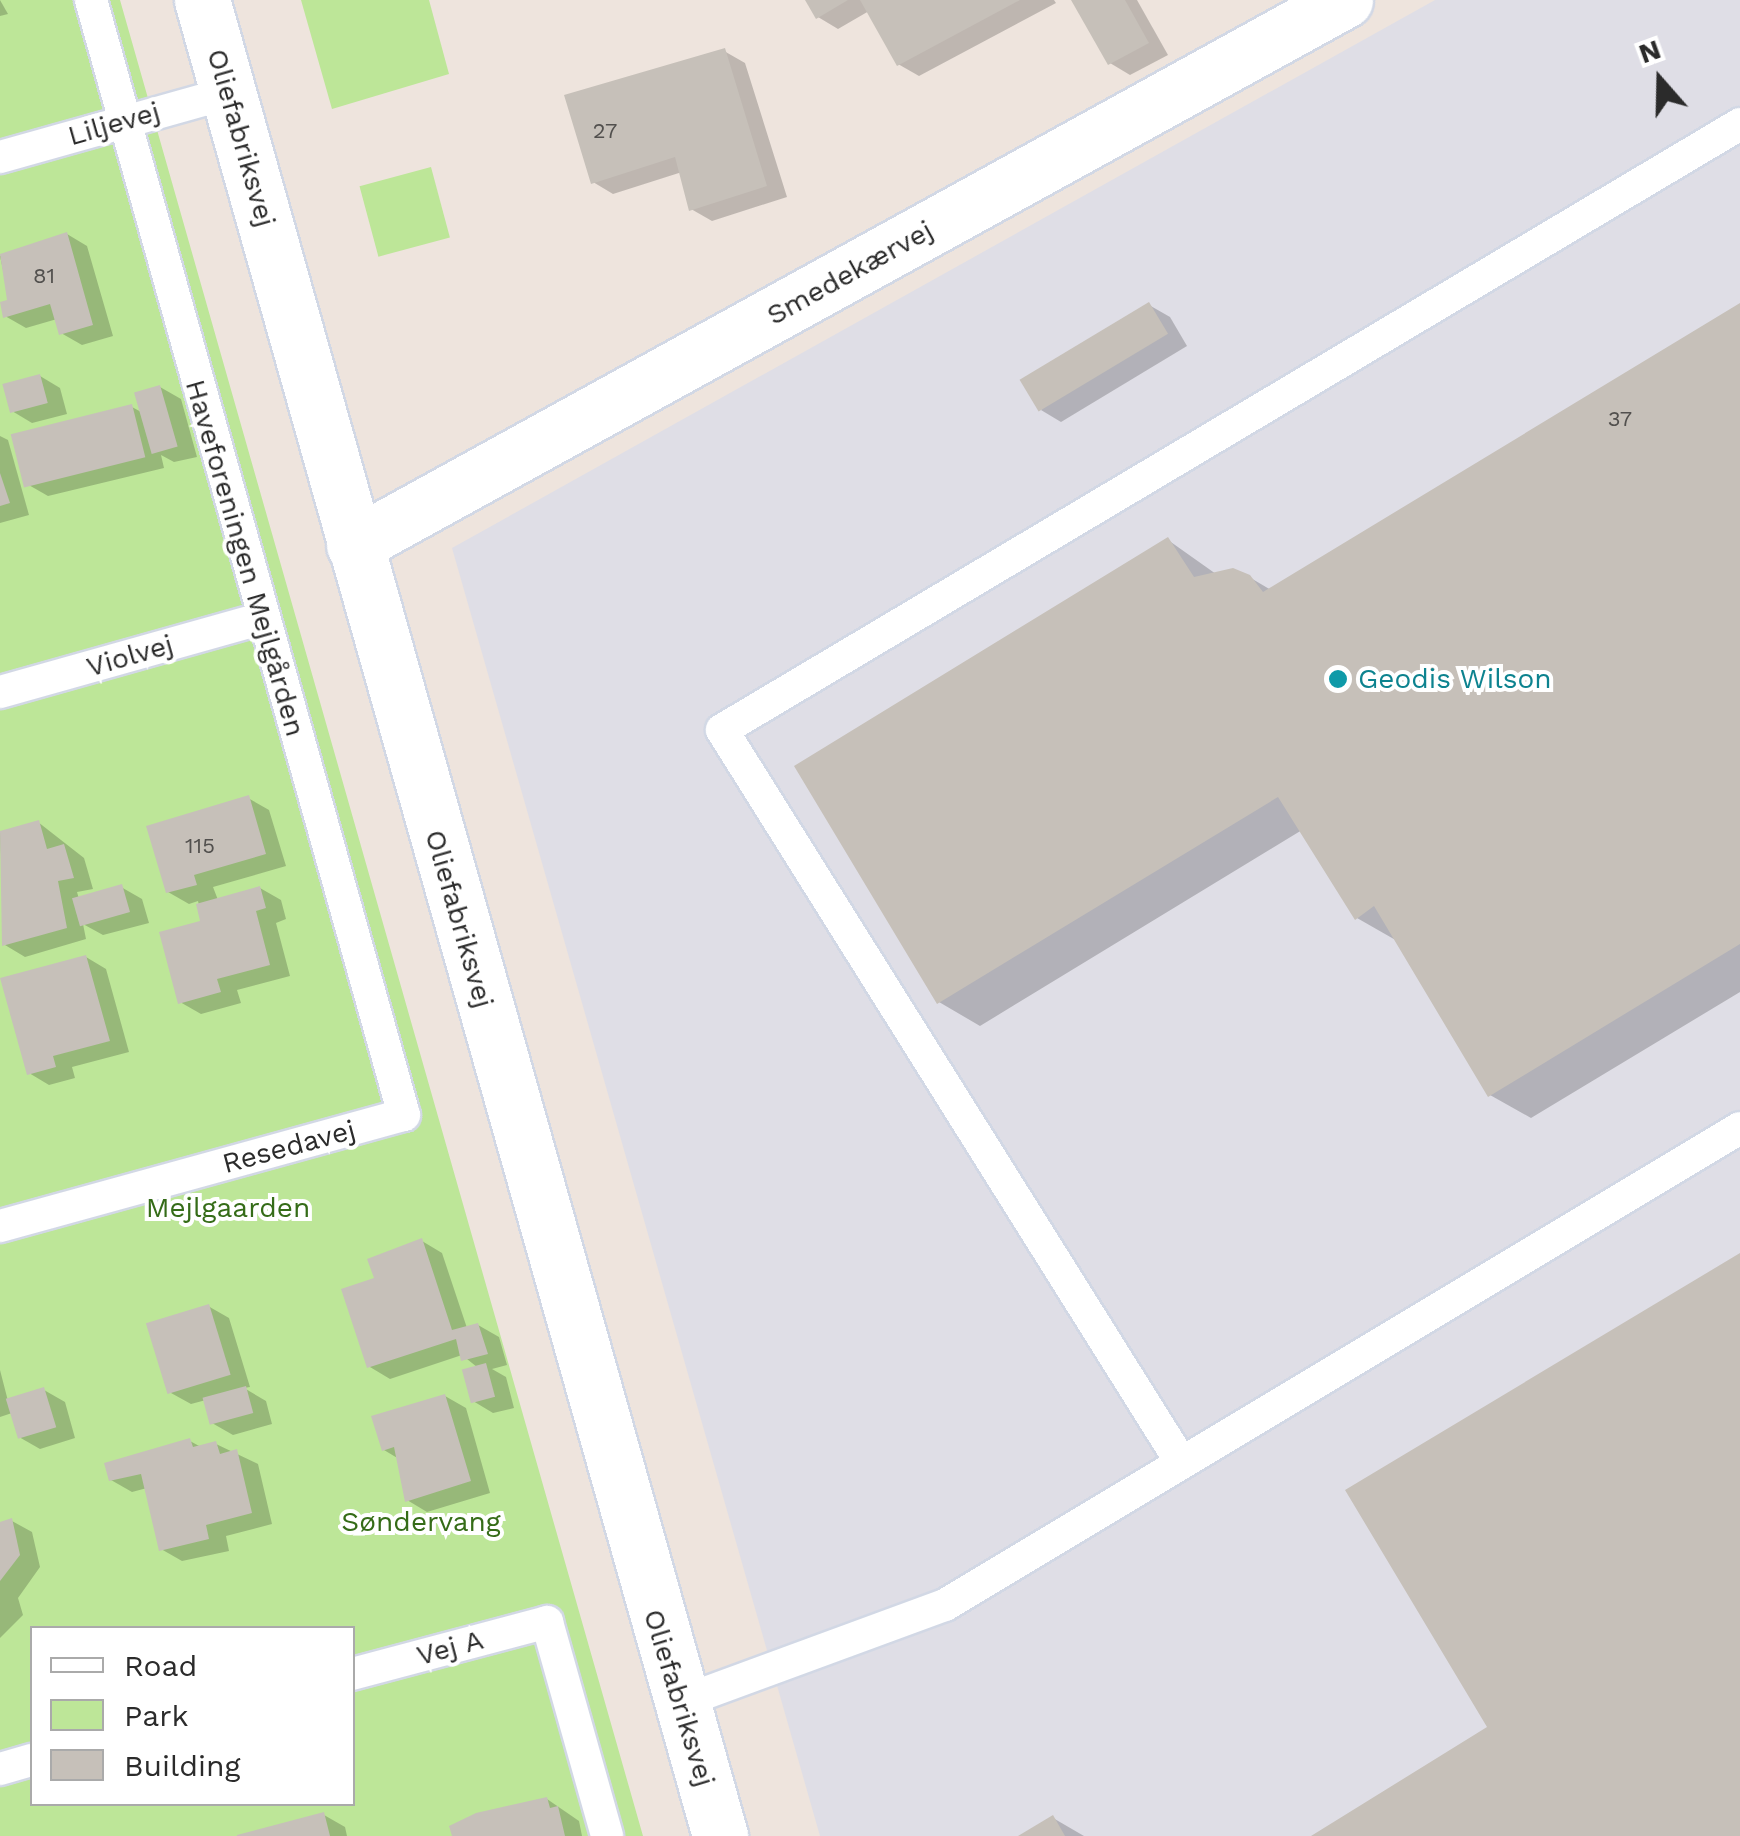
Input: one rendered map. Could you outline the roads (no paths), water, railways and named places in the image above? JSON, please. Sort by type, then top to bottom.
[{"type":"street","name":"Oliefabriksvej","points":[[202,0],[720,1836]]},
{"type":"street","name":"Smedekærvej","points":[[354,545],[1345,0]]},
{"type":"lane","name":"Haveforeningen Mejlgården","points":[[91,0],[260,619],[404,1115]]},
{"type":"lane","name":"Liljevej","points":[[0,157],[228,93]]},
{"type":"lane","points":[[1180,1462],[722,730],[1740,124]]},
{"type":"lane","name":"Violvej","points":[[0,692],[260,619]]},
{"type":"lane","name":"Resedavej","points":[[0,1226],[404,1115]]},
{"type":"lane","points":[[682,1702],[945,1605],[1740,1128]]},
{"type":"lane","name":"Vej A","points":[[355,1673],[547,1622],[607,1836]]},
{"type":"lane","points":[[0,1769],[30,1761]]},
{"type":"place","name":"Geodis Wilson","points":[[1338,679]]},
{"type":"park label","name":"Mejlgaarden","points":[[228,1208]]},
{"type":"park label","name":"Søndervang","points":[[421,1522]]}]
